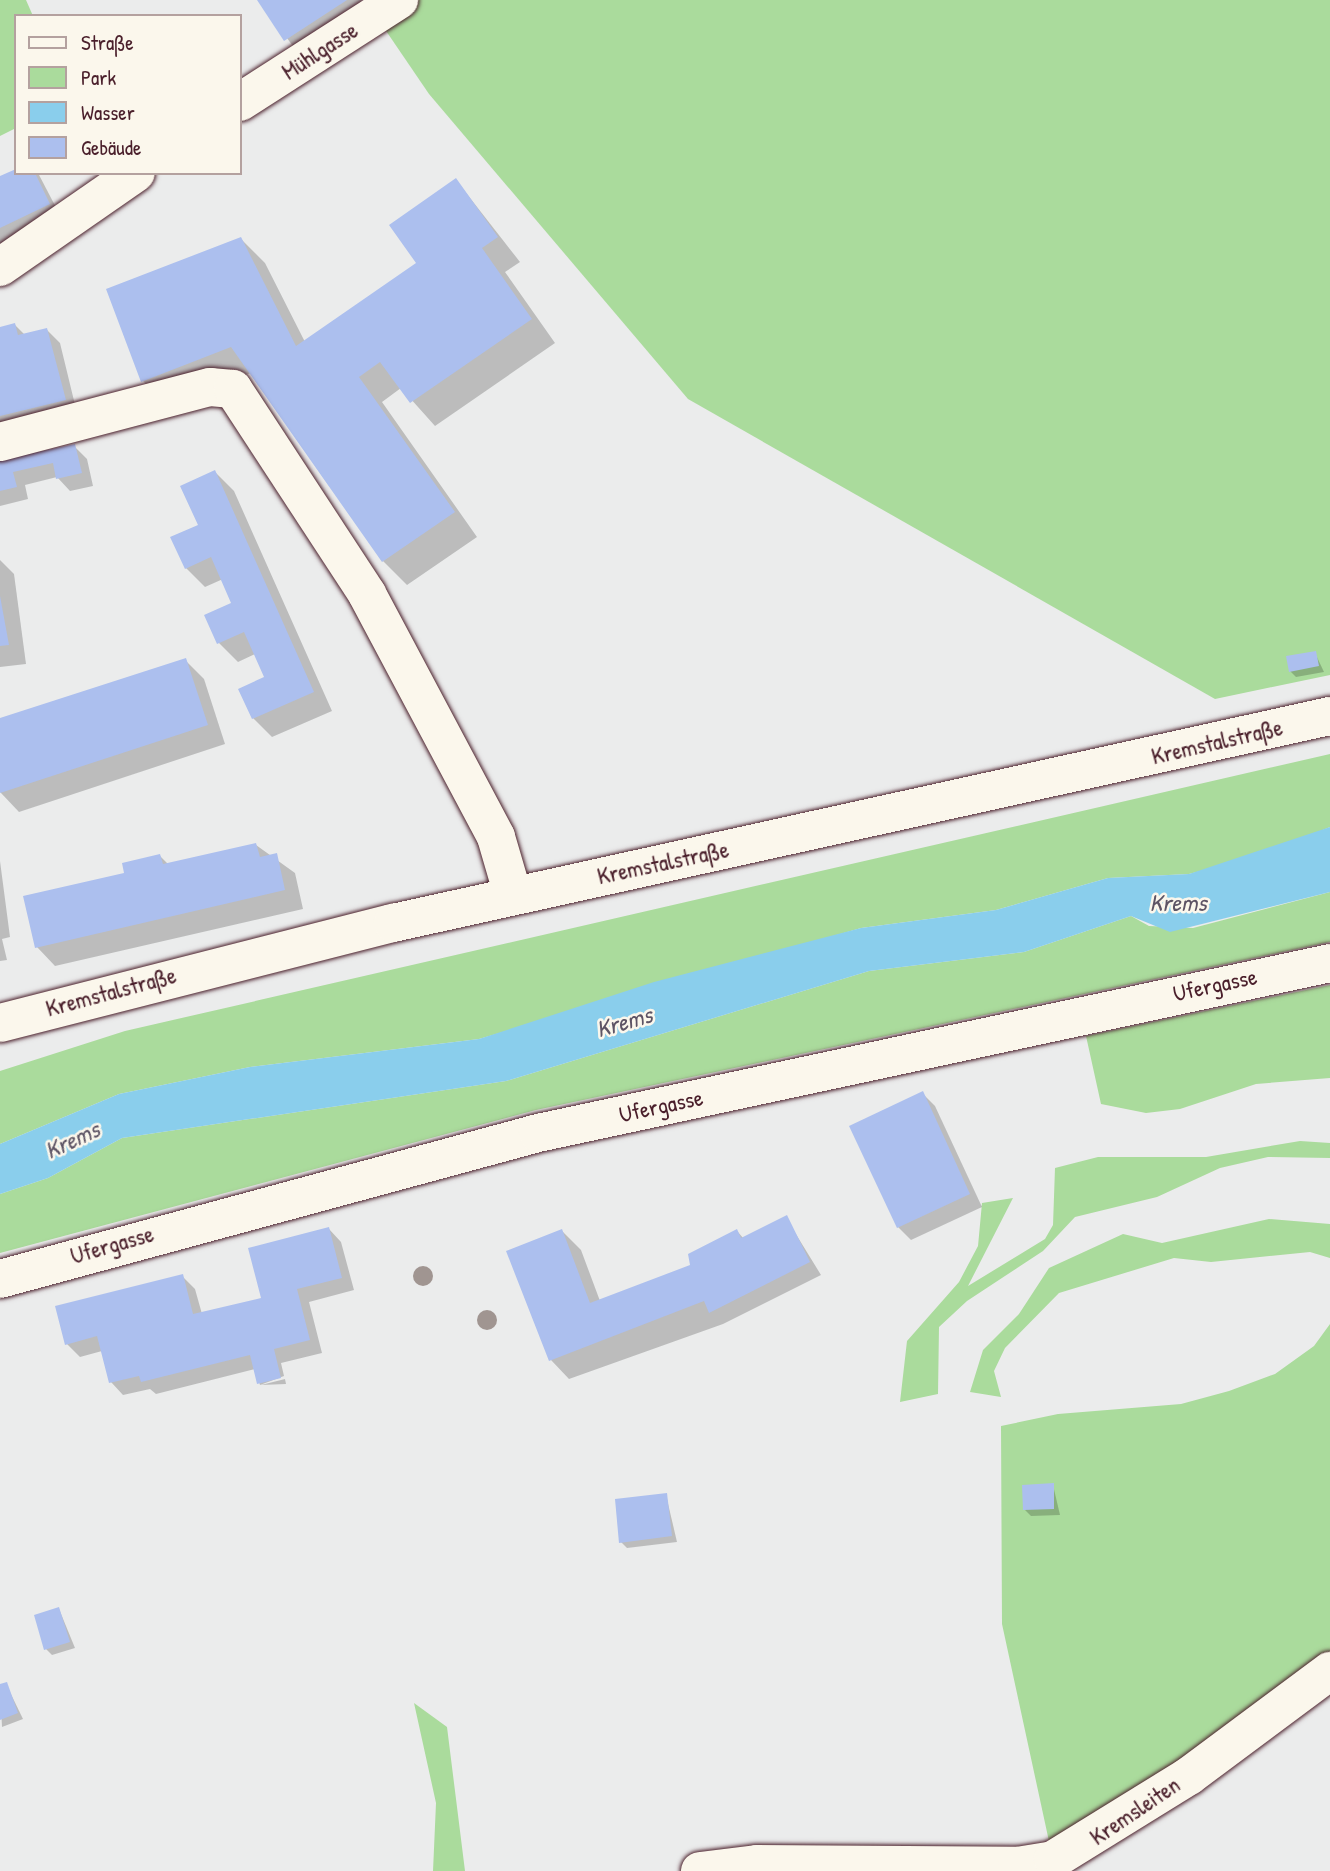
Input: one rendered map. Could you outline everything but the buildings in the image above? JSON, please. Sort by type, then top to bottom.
[{"type":"main road","name":"Mühlgasse","points":[[242,101],[399,0]]},
{"type":"main road","points":[[0,267],[133,175]]},
{"type":"main road","points":[[0,442],[72,426],[210,387],[233,389],[367,594],[496,837],[513,895]]},
{"type":"main road","name":"Kremstalstraße","points":[[0,1023],[513,895],[1330,716]]},
{"type":"main road","name":"Ufergasse","points":[[0,1279],[538,1133],[1330,963]]},
{"type":"main road","name":"Kremsleiten","points":[[700,1871],[1053,1860],[1189,1776],[1330,1671]]},
{"type":"green space","points":[[0,0],[26,0],[32,14],[14,14],[14,129],[0,136]]},
{"type":"green space","points":[[365,0],[1330,0],[1330,675],[1215,699],[688,399],[429,94]]},
{"type":"green space","points":[[1330,754],[1330,827],[1262,855],[1189,874],[1108,878],[996,910],[861,928],[479,1039],[250,1067],[119,1094],[0,1144],[0,1071],[125,1031]]},
{"type":"green space","points":[[1330,892],[1330,942],[536,1110],[0,1253],[0,1194],[48,1178],[122,1138],[506,1081],[869,971],[1024,952],[1131,916],[1149,926],[1193,928]]},
{"type":"green space","points":[[1330,985],[1330,1078],[1256,1084],[1180,1109],[1146,1113],[1101,1104],[1086,1036]]},
{"type":"green space","points":[[1300,1141],[1330,1143],[1330,1158],[1268,1157],[1220,1168],[1157,1197],[1075,1217],[1043,1251],[967,1301],[939,1327],[938,1394],[900,1402],[907,1341],[959,1282],[978,1246],[982,1203],[1013,1198],[968,1286],[1045,1239],[1053,1225],[1055,1168],[1098,1157],[1206,1157]]},
{"type":"green space","points":[[1269,1219],[1330,1224],[1330,1258],[1310,1252],[1211,1262],[1174,1258],[1059,1293],[1005,1348],[994,1371],[1001,1397],[970,1392],[983,1350],[1019,1314],[1049,1268],[1123,1234],[1162,1243]]},
{"type":"green space","points":[[1330,1324],[1330,1653],[1183,1762],[1050,1846],[1002,1624],[1001,1426],[1058,1414],[1181,1404],[1229,1391],[1275,1374],[1314,1346]]},
{"type":"green space","points":[[414,1703],[447,1727],[465,1871],[433,1871],[436,1803]]},
{"type":"water","name":"Krems","points":[[1330,827],[1330,892],[1170,932],[1131,916],[1024,952],[869,971],[506,1081],[122,1138],[48,1178],[0,1194],[0,1144],[119,1094],[250,1067],[479,1039],[654,982],[861,928],[996,910],[1108,878],[1189,874]]}]
